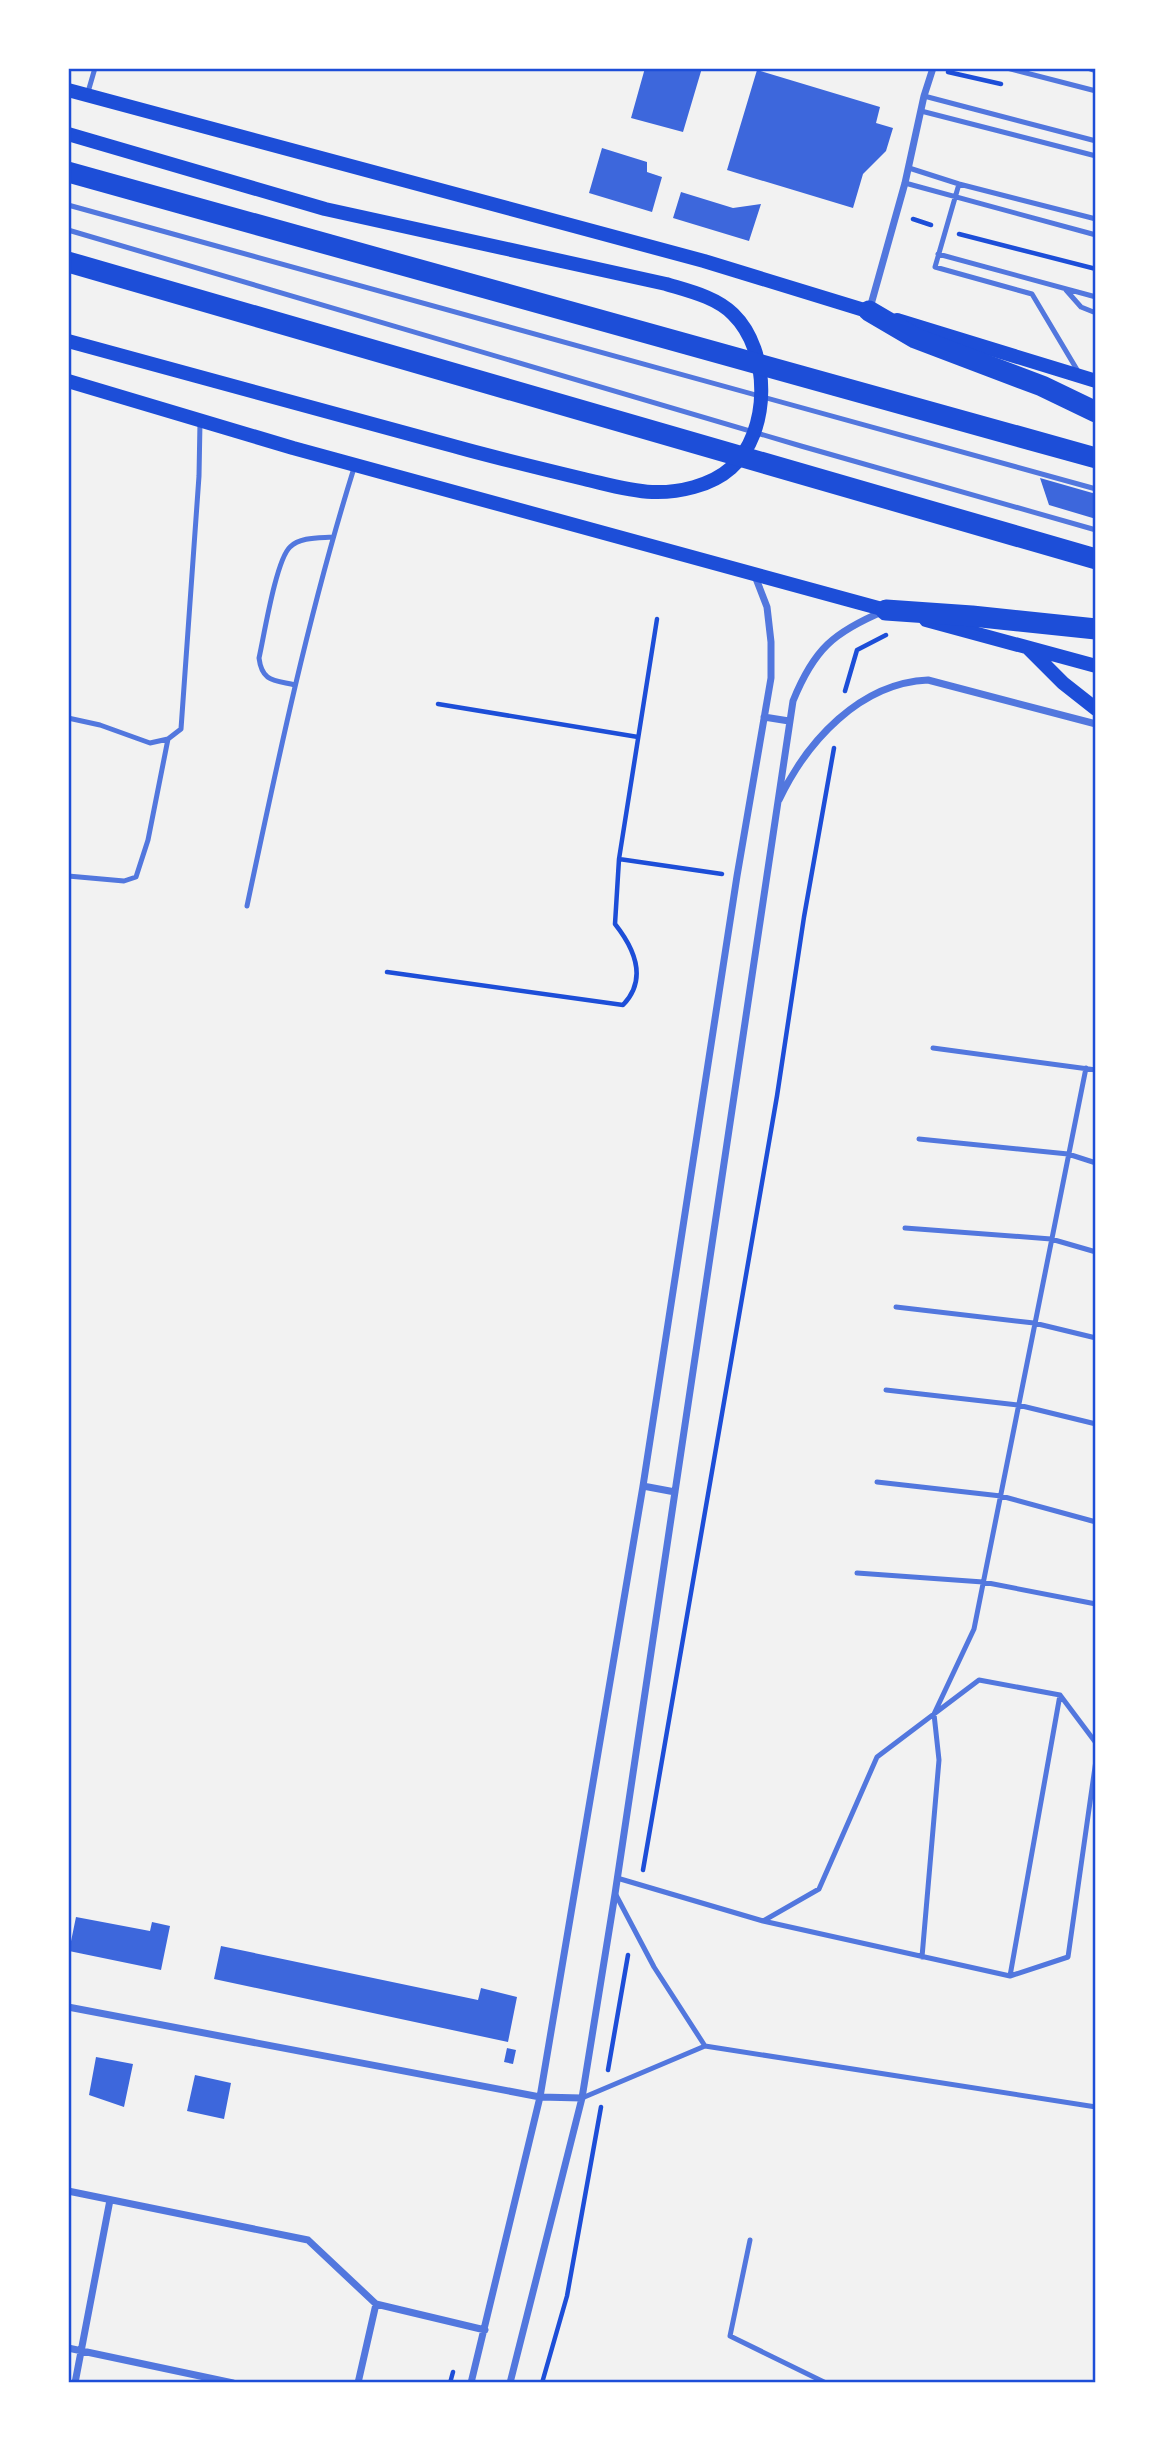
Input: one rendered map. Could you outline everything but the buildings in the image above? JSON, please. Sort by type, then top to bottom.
[{"type":"highway","points":[[68,172],[1096,458]]},
{"type":"highway","points":[[68,262],[1096,559]]},
{"type":"highway","points":[[869,311],[915,338],[1042,386],[1096,412]]},
{"type":"highway","points":[[886,610],[1096,629]]},
{"type":"main road","points":[[68,90],[704,261],[1088,379]]},
{"type":"main road","points":[[68,134],[325,209],[666,284],[720,304],[742,324],[751,341],[761,375],[761,403],[746,450],[729,470],[687,489],[649,492],[520,464],[68,341]]},
{"type":"main road","points":[[68,381],[355,465],[755,576],[1096,666]]},
{"type":"main road","points":[[1028,647],[1063,684],[1096,709]]},
{"type":"street","points":[[869,311],[905,183],[924,96],[933,68]]},
{"type":"street","points":[[471,2383],[540,2097],[643,1486],[737,876],[771,678],[767,607],[755,576]]},
{"type":"street","points":[[510,2383],[582,2098],[615,1894],[793,701],[801,681],[826,645],[840,632],[886,610]]},
{"type":"street","points":[[776,807],[800,762],[815,743],[870,696],[892,685],[928,680],[1096,724]]},
{"type":"street","points":[[764,717],[789,721]]},
{"type":"street","points":[[643,1486],[675,1492]]},
{"type":"street","points":[[68,2007],[540,2097],[582,2098]]},
{"type":"street","points":[[68,2191],[308,2241],[376,2304],[485,2330]]},
{"type":"street","points":[[75,2383],[110,2200]]},
{"type":"street","points":[[358,2383],[376,2304]]},
{"type":"street","points":[[68,2347],[233,2383]]},
{"type":"lane","points":[[87,95],[94,68]]},
{"type":"lane","points":[[1007,68],[1096,91]]},
{"type":"lane","points":[[1087,68],[1096,71]]},
{"type":"lane","points":[[924,96],[1096,141]]},
{"type":"lane","points":[[921,111],[1096,156]]},
{"type":"lane","points":[[909,167],[958,184],[1096,219]]},
{"type":"lane","points":[[905,183],[1096,235]]},
{"type":"lane","points":[[958,184],[935,267],[1032,293],[1088,379]]},
{"type":"lane","points":[[68,205],[1096,489]]},
{"type":"lane","points":[[68,230],[1096,530]]},
{"type":"lane","points":[[938,254],[1096,297]]},
{"type":"lane","points":[[1065,288],[1081,307],[1096,313]]},
{"type":"lane","points":[[68,718],[150,743],[168,739],[181,729],[201,419]]},
{"type":"lane","points":[[247,906],[295,685],[332,537],[355,465]]},
{"type":"lane","points":[[295,685],[267,678],[260,670],[259,658],[281,564],[290,546],[307,539],[332,537]]},
{"type":"lane","points":[[68,876],[124,881],[136,877],[148,840],[168,739]]},
{"type":"lane","points":[[933,1048],[1096,1070]]},
{"type":"lane","points":[[922,1957],[939,1760],[934,1714],[974,1629],[1086,1068]]},
{"type":"lane","points":[[919,1139],[1068,1154],[1096,1163]]},
{"type":"lane","points":[[905,1228],[1051,1239],[1096,1252]]},
{"type":"lane","points":[[896,1307],[1034,1323],[1096,1338]]},
{"type":"lane","points":[[886,1390],[1018,1405],[1096,1424]]},
{"type":"lane","points":[[877,1482],[1001,1496],[1096,1522]]},
{"type":"lane","points":[[857,1573],[983,1582],[1096,1604]]},
{"type":"lane","points":[[763,1921],[819,1889],[877,1757],[979,1680],[1060,1695],[1096,1742]]},
{"type":"lane","points":[[1010,1976],[1060,1695]]},
{"type":"lane","points":[[617,1878],[763,1921],[1010,1976],[1068,1957],[1096,1760]]},
{"type":"lane","points":[[615,1894],[654,1967],[705,2046]]},
{"type":"lane","points":[[582,2098],[705,2046],[1096,2106]]},
{"type":"lane","points":[[750,2241],[730,2336],[827,2383]]},
{"type":"path","points":[[905,218],[1096,269]]},
{"type":"path","points":[[387,972],[622,1005],[632,995],[636,967],[631,944],[615,924],[619,859],[657,619]]},
{"type":"path","points":[[640,1886],[778,1096],[804,918],[846,684],[857,650],[891,633]]},
{"type":"path","points":[[438,704],[638,737]]},
{"type":"path","points":[[619,859],[737,876]]},
{"type":"path","points":[[542,2383],[567,2296],[632,1927]]}]
